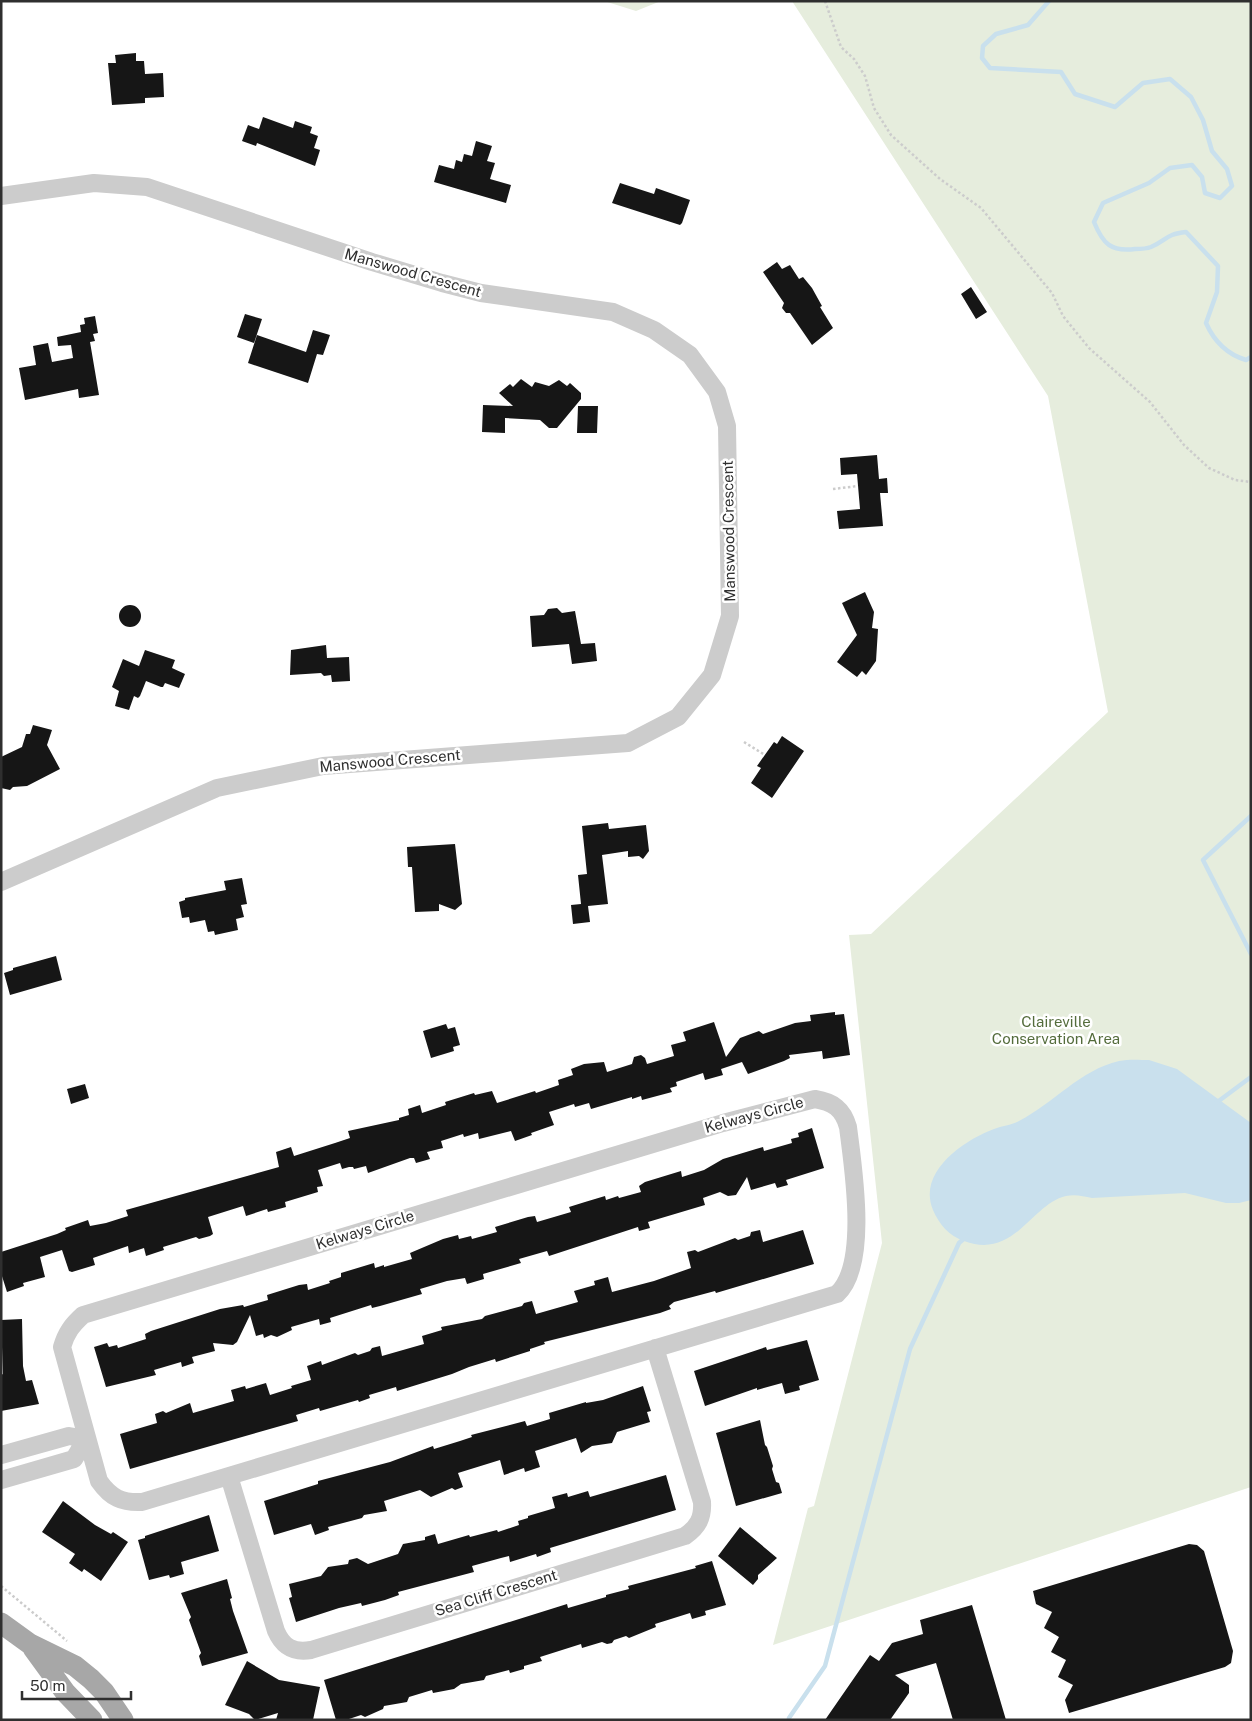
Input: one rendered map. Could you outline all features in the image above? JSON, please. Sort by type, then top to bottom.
[{"type":"main road","points":[[1,1623],[30,1644],[75,1666],[104,1692],[123,1720]]},
{"type":"main road","points":[[30,1644],[65,1692],[92,1720]]},
{"type":"street","name":"Manswood Crescent","points":[[1,196],[94,183],[147,187],[372,262],[442,283],[481,293],[613,312],[654,330],[690,355],[717,392],[727,426],[730,609],[712,675],[678,717],[628,743],[323,766],[224,786],[1,882]]},
{"type":"street","name":"Kelways Circle","points":[[804,1101],[827,1101],[837,1107],[845,1116],[848,1127],[856,1214],[850,1278],[844,1287],[837,1294],[828,1297],[655,1348],[142,1502],[129,1503],[117,1500],[107,1492],[99,1481],[62,1347],[66,1335],[82,1315],[804,1101]]},
{"type":"street","name":"Sea Cliff Crescent","points":[[229,1476],[276,1631],[287,1647],[296,1650],[311,1650],[685,1536],[693,1530],[700,1522],[702,1502],[655,1348]]},
{"type":"street","points":[[1,1455],[69,1436],[86,1439],[74,1459],[1,1480]]},
{"type":"path","points":[[825,1],[841,47],[854,59],[865,76],[874,108],[891,135],[940,179],[981,208],[1052,293],[1063,316],[1089,348],[1150,402],[1184,445],[1209,468],[1235,480],[1251,482]]},
{"type":"path","points":[[833,488],[858,486]]},
{"type":"path","points":[[744,742],[764,756]]},
{"type":"green space","points":[[604,1],[661,1],[636,11]]},
{"type":"green space","name":"Claireville Conservation Area","points":[[792,1],[1251,1],[1251,1487],[773,1645],[808,1508],[814,1506],[882,1243],[849,935],[871,934],[1108,712],[1048,396]]},
{"type":"water","points":[[1123,1060],[1149,1060],[1177,1069],[1251,1123],[1251,1200],[1239,1203],[1226,1203],[1185,1193],[1092,1198],[1069,1195],[1054,1201],[1042,1209],[1021,1229],[1009,1237],[997,1243],[982,1245],[959,1239],[941,1225],[933,1210],[930,1196],[932,1183],[937,1171],[957,1149],[982,1134],[1013,1124],[1032,1114],[1079,1079],[1105,1065]]},
{"type":"building","points":[[136,53],[136,61],[144,61],[145,74],[163,73],[164,97],[145,98],[145,103],[112,105],[108,63],[116,63],[115,55]]},
{"type":"building","points":[[263,117],[293,128],[295,121],[312,127],[310,133],[318,136],[314,148],[320,150],[315,166],[257,143],[256,146],[242,141],[248,125],[259,129]]},
{"type":"building","points":[[476,141],[492,146],[487,161],[495,163],[490,179],[511,185],[506,203],[434,182],[439,165],[454,169],[456,160],[462,162],[464,154],[472,156]]},
{"type":"building","points":[[620,183],[654,194],[656,188],[690,200],[682,223],[680,225],[612,203]]},
{"type":"building","points":[[777,262],[782,269],[790,265],[799,279],[803,277],[812,288],[822,306],[820,307],[833,328],[812,345],[790,313],[786,313],[782,308],[784,303],[763,272]]},
{"type":"building","points":[[971,287],[987,312],[976,319],[961,294]]},
{"type":"building","points":[[245,314],[262,319],[254,343],[237,337]]},
{"type":"building","points":[[95,316],[98,333],[93,334],[95,341],[90,342],[99,395],[79,398],[78,389],[25,400],[19,368],[36,365],[33,346],[48,343],[52,362],[73,358],[71,345],[58,346],[57,337],[81,332],[80,325],[85,324],[84,318]]},
{"type":"building","points":[[313,330],[330,335],[323,355],[317,354],[308,383],[248,363],[257,335],[306,352]]},
{"type":"building","points":[[521,379],[532,387],[535,382],[549,386],[559,380],[567,386],[570,383],[581,393],[581,399],[557,428],[549,428],[540,420],[505,418],[505,433],[482,432],[483,405],[513,406],[499,393],[510,384],[513,387]]},
{"type":"building","points":[[578,406],[598,406],[597,433],[577,433]]},
{"type":"building","points":[[877,455],[879,479],[887,478],[888,493],[880,493],[883,526],[839,529],[837,511],[860,509],[857,474],[841,475],[840,458]]},
{"type":"building","points":[[865,592],[874,612],[872,628],[878,629],[876,661],[866,675],[862,671],[857,677],[837,662],[857,635],[842,603]]},
{"type":"building","points":[[130,605],[138,608],[141,616],[138,624],[130,627],[122,624],[119,616],[122,608]]},
{"type":"building","points":[[557,608],[562,613],[575,611],[581,644],[595,643],[597,661],[572,664],[569,644],[532,647],[530,616],[544,615],[548,609]]},
{"type":"building","points":[[326,645],[327,658],[349,657],[350,681],[332,682],[331,675],[324,676],[321,673],[290,675],[291,650]]},
{"type":"building","points":[[145,650],[175,660],[172,668],[185,674],[179,688],[165,683],[161,687],[146,681],[140,696],[138,698],[134,696],[129,710],[115,706],[119,691],[112,687],[123,659],[139,666]]},
{"type":"building","points":[[33,725],[52,730],[47,745],[60,769],[27,786],[13,787],[10,790],[1,788],[1,757],[22,747],[26,734],[30,734]]},
{"type":"building","points":[[782,736],[804,751],[772,798],[751,783],[761,768],[757,766],[774,742],[777,744]]},
{"type":"building","points":[[608,823],[609,829],[646,825],[649,851],[643,859],[639,856],[628,857],[628,851],[602,855],[608,904],[588,906],[590,922],[573,924],[571,905],[581,904],[578,875],[587,874],[582,826]]},
{"type":"building","points":[[455,844],[462,904],[455,910],[439,904],[439,911],[415,912],[412,867],[408,867],[407,847]]},
{"type":"building","points":[[242,878],[247,904],[241,905],[244,917],[236,919],[238,930],[215,935],[214,931],[208,932],[205,920],[190,923],[189,917],[182,918],[179,902],[185,900],[185,898],[226,890],[224,881]]},
{"type":"building","points":[[56,956],[62,980],[10,995],[4,973],[13,970],[13,968]]},
{"type":"building","points":[[835,1012],[835,1015],[844,1014],[850,1055],[823,1059],[822,1051],[789,1055],[790,1058],[784,1061],[748,1074],[742,1062],[721,1069],[723,1075],[705,1080],[703,1073],[676,1082],[677,1086],[670,1088],[672,1092],[642,1100],[641,1096],[632,1099],[632,1097],[591,1109],[589,1103],[575,1107],[574,1104],[549,1112],[554,1125],[515,1141],[511,1131],[479,1139],[478,1133],[464,1137],[463,1134],[441,1141],[443,1148],[427,1152],[430,1159],[416,1163],[414,1158],[410,1158],[368,1173],[366,1166],[342,1169],[340,1163],[318,1170],[323,1186],[317,1187],[318,1192],[285,1202],[286,1207],[268,1212],[267,1209],[246,1216],[243,1206],[208,1217],[213,1234],[210,1236],[199,1239],[196,1237],[163,1247],[164,1250],[146,1256],[144,1248],[129,1253],[128,1246],[93,1258],[95,1265],[72,1272],[69,1271],[62,1250],[40,1257],[45,1277],[23,1283],[24,1286],[7,1292],[1,1273],[1,1252],[57,1234],[66,1230],[65,1228],[88,1220],[90,1226],[106,1223],[128,1216],[126,1210],[279,1167],[276,1152],[291,1147],[294,1156],[335,1143],[350,1138],[348,1131],[399,1120],[399,1118],[409,1115],[408,1109],[420,1105],[422,1113],[446,1105],[445,1102],[474,1093],[475,1095],[492,1091],[497,1103],[535,1091],[536,1093],[559,1085],[558,1080],[573,1075],[571,1069],[584,1064],[604,1062],[607,1072],[632,1064],[634,1057],[641,1055],[645,1058],[647,1064],[674,1056],[671,1045],[686,1041],[683,1032],[714,1022],[726,1057],[740,1038],[759,1031],[763,1034],[795,1023],[811,1021],[810,1015]]},
{"type":"building","points":[[446,1024],[448,1029],[455,1027],[460,1045],[453,1047],[454,1051],[431,1058],[423,1031]]},
{"type":"building","points":[[85,1084],[89,1098],[71,1104],[67,1089]]},
{"type":"building","points":[[812,1128],[824,1168],[786,1180],[788,1185],[777,1188],[775,1183],[751,1190],[747,1177],[736,1195],[728,1196],[720,1192],[703,1198],[705,1205],[648,1222],[650,1228],[639,1231],[638,1227],[549,1256],[547,1251],[519,1259],[521,1263],[483,1274],[484,1279],[467,1284],[465,1278],[447,1281],[420,1289],[422,1294],[372,1308],[371,1305],[330,1318],[331,1322],[320,1325],[319,1319],[291,1327],[292,1330],[277,1337],[271,1335],[264,1338],[263,1334],[256,1336],[250,1315],[237,1342],[233,1345],[213,1343],[215,1351],[192,1357],[194,1363],[182,1367],[181,1362],[154,1370],[156,1375],[106,1387],[94,1347],[107,1343],[109,1347],[117,1345],[118,1348],[146,1339],[145,1334],[151,1331],[220,1309],[243,1305],[244,1307],[268,1300],[267,1295],[299,1285],[307,1284],[308,1290],[330,1283],[329,1281],[341,1277],[341,1273],[374,1263],[375,1268],[412,1259],[410,1253],[443,1239],[458,1235],[459,1239],[471,1236],[472,1239],[497,1232],[495,1227],[528,1217],[535,1216],[537,1222],[571,1212],[569,1207],[605,1196],[606,1200],[641,1192],[639,1186],[645,1182],[681,1171],[682,1177],[704,1170],[723,1159],[763,1147],[764,1151],[792,1143],[791,1139],[799,1137],[798,1133]]},
{"type":"building","points":[[760,1230],[763,1242],[803,1230],[814,1264],[716,1293],[715,1291],[674,1302],[669,1306],[671,1309],[660,1313],[544,1342],[545,1344],[530,1349],[530,1351],[496,1362],[495,1359],[397,1391],[396,1387],[369,1395],[370,1398],[359,1402],[358,1400],[320,1411],[319,1408],[296,1415],[298,1421],[130,1469],[120,1434],[157,1423],[155,1414],[163,1411],[166,1413],[190,1403],[193,1413],[234,1401],[231,1390],[245,1386],[246,1389],[266,1383],[270,1395],[311,1380],[307,1366],[321,1361],[322,1365],[355,1353],[358,1355],[380,1346],[382,1356],[424,1344],[422,1336],[442,1330],[441,1327],[482,1319],[485,1316],[522,1306],[524,1303],[532,1301],[536,1314],[578,1302],[574,1291],[595,1285],[594,1281],[608,1277],[612,1292],[654,1281],[691,1268],[687,1252],[695,1250],[698,1252],[735,1238],[738,1240],[750,1236],[751,1232]]},
{"type":"building","points":[[22,1319],[23,1366],[26,1381],[32,1380],[39,1404],[1,1411],[1,1375],[3,1374],[1,1320]]},
{"type":"building","points":[[807,1340],[819,1380],[799,1386],[800,1390],[785,1394],[782,1383],[757,1390],[757,1388],[705,1406],[694,1371],[766,1347],[767,1350]]},
{"type":"building","points":[[643,1386],[651,1411],[647,1412],[650,1422],[617,1432],[612,1443],[592,1446],[581,1453],[576,1438],[535,1451],[540,1467],[525,1472],[524,1468],[504,1475],[500,1460],[458,1473],[463,1487],[455,1490],[452,1488],[431,1497],[420,1490],[384,1501],[387,1511],[364,1515],[362,1518],[328,1527],[329,1530],[315,1535],[311,1524],[274,1535],[264,1501],[318,1484],[318,1481],[390,1462],[433,1446],[434,1449],[472,1437],[471,1435],[525,1421],[527,1426],[550,1419],[549,1413],[586,1402],[603,1400]]},
{"type":"building","points":[[760,1420],[765,1445],[773,1466],[772,1469],[782,1493],[736,1506],[716,1433]]},
{"type":"building","points":[[666,1475],[676,1510],[550,1548],[551,1552],[537,1557],[536,1554],[510,1562],[509,1556],[501,1558],[472,1566],[474,1572],[398,1592],[399,1595],[385,1600],[362,1606],[361,1603],[339,1608],[296,1622],[289,1598],[292,1597],[289,1584],[321,1576],[328,1567],[348,1564],[349,1560],[357,1558],[368,1564],[398,1554],[403,1544],[425,1540],[425,1537],[435,1534],[438,1544],[469,1535],[470,1537],[497,1530],[498,1532],[519,1525],[518,1521],[528,1518],[528,1516],[555,1508],[552,1497],[567,1493],[568,1497],[588,1491],[590,1497]]},
{"type":"building","points":[[63,1501],[95,1525],[111,1534],[113,1532],[128,1542],[101,1581],[84,1569],[82,1572],[69,1563],[75,1554],[42,1532]]},
{"type":"building","points":[[209,1515],[219,1551],[181,1562],[184,1574],[170,1578],[169,1575],[149,1580],[138,1540]]},
{"type":"building","points":[[740,1527],[777,1558],[758,1575],[758,1579],[753,1585],[718,1556]]},
{"type":"building","points":[[1189,1544],[1197,1545],[1204,1551],[1233,1651],[1231,1663],[1225,1667],[1069,1713],[1065,1700],[1073,1685],[1058,1677],[1066,1660],[1051,1652],[1059,1637],[1044,1628],[1052,1612],[1036,1604],[1033,1591]]},
{"type":"building","points":[[712,1561],[726,1605],[705,1611],[706,1615],[692,1619],[690,1613],[655,1624],[656,1627],[629,1638],[626,1636],[614,1640],[612,1643],[602,1642],[582,1648],[581,1644],[540,1657],[542,1661],[524,1666],[524,1669],[510,1673],[509,1670],[486,1676],[484,1680],[461,1684],[454,1689],[433,1693],[432,1690],[409,1697],[407,1702],[384,1706],[383,1709],[365,1717],[361,1715],[346,1720],[336,1720],[324,1680],[567,1604],[568,1608],[606,1597],[606,1595],[629,1589],[628,1586],[696,1568],[695,1566]]},
{"type":"building","points":[[227,1579],[233,1611],[248,1653],[202,1666],[199,1656],[201,1653],[189,1620],[191,1617],[181,1593]]},
{"type":"building","points":[[972,1605],[1006,1720],[953,1720],[936,1663],[895,1675],[909,1685],[909,1693],[890,1720],[825,1720],[870,1655],[879,1661],[892,1643],[923,1634],[920,1620]]},
{"type":"building","points":[[247,1661],[279,1680],[320,1687],[313,1720],[276,1720],[278,1713],[255,1720],[249,1714],[225,1705]]},
{"type":"waterway","points":[[1049,1],[1028,25],[996,34],[983,46],[982,58],[990,68],[1061,72],[1075,94],[1115,107],[1143,83],[1170,79],[1191,97],[1203,120],[1212,151],[1227,169],[1232,186],[1220,198],[1205,193],[1202,177],[1192,165],[1170,168],[1149,183],[1103,203],[1094,222],[1101,236],[1109,245],[1114,248],[1127,250],[1149,248],[1170,236],[1186,232],[1218,266],[1217,292],[1206,323],[1209,330],[1217,341],[1232,354],[1246,360],[1251,357]]},
{"type":"waterway","points":[[1251,816],[1203,860],[1251,954]]},
{"type":"waterway","points":[[1216,1103],[1251,1077]]},
{"type":"waterway","points":[[789,1718],[825,1666],[910,1349],[959,1243],[967,1236]]}]
